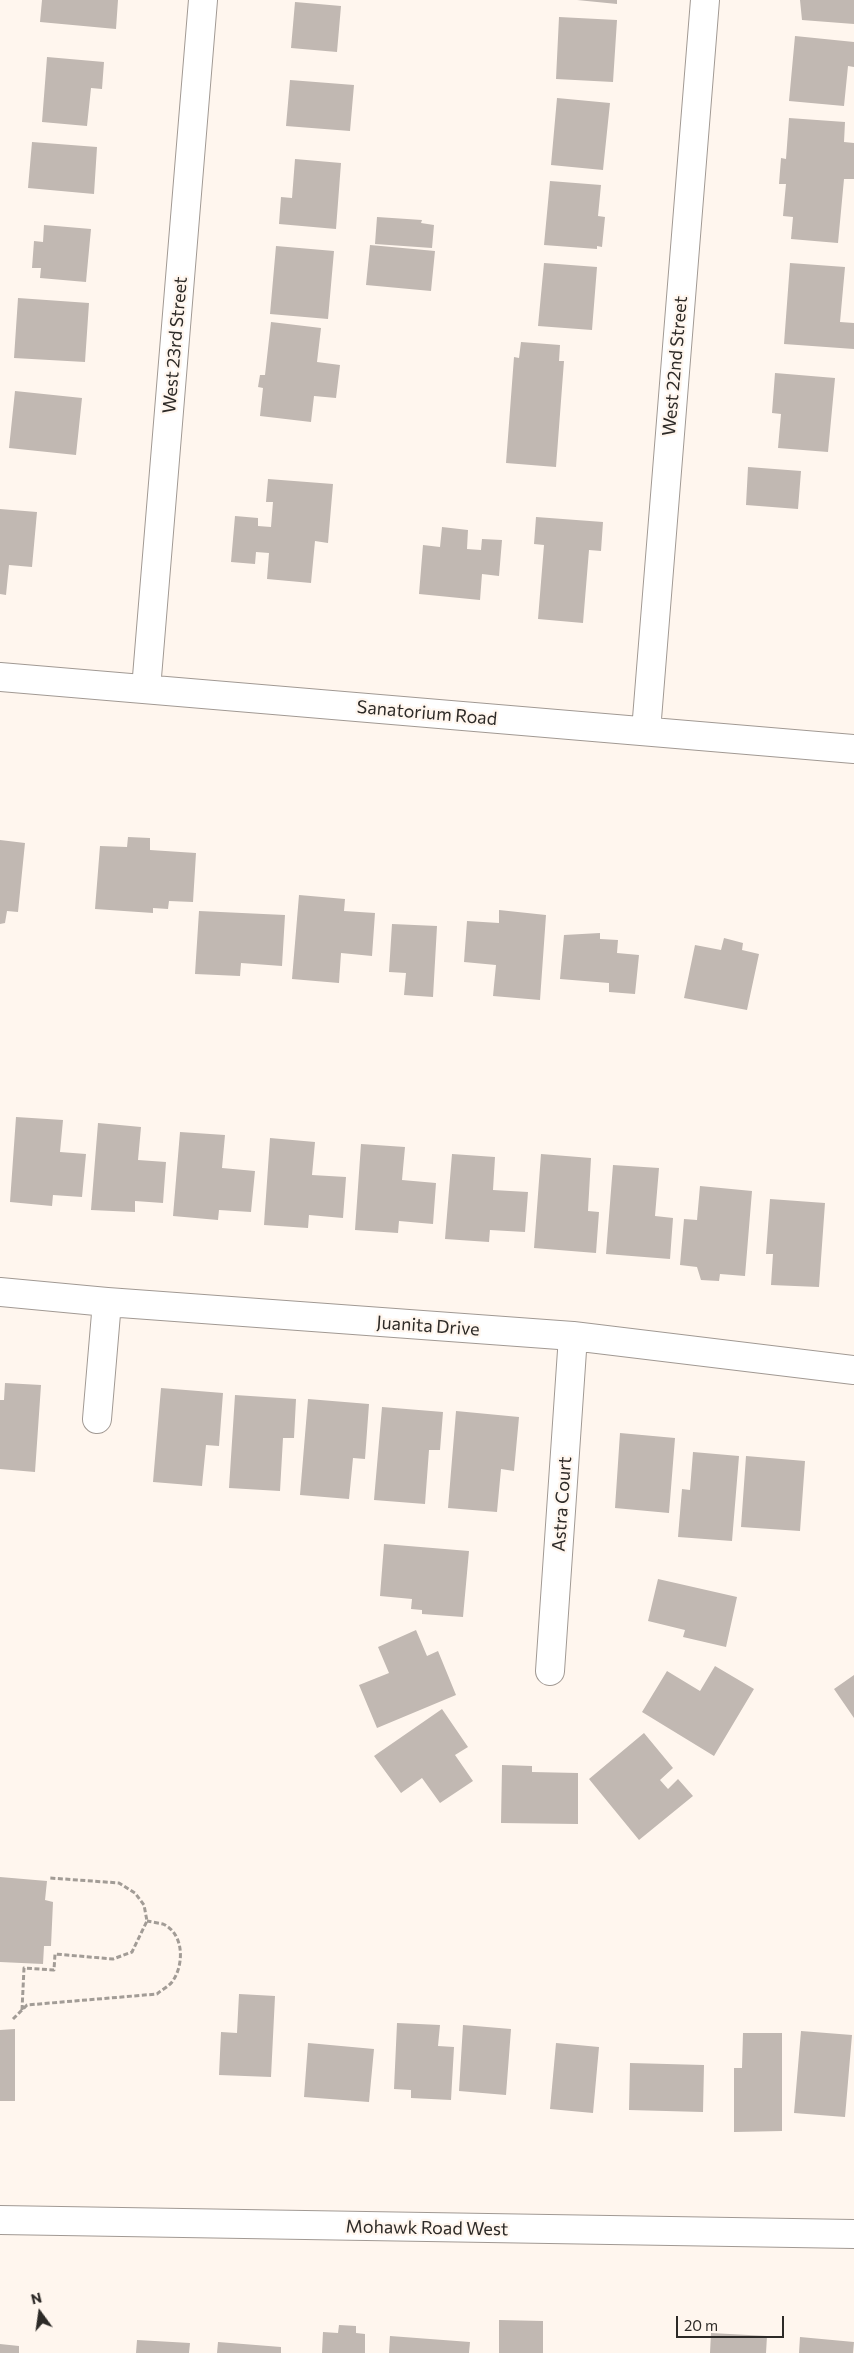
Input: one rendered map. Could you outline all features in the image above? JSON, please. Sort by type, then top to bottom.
[{"type":"street","name":"West 23rd Street","points":[[146,689],[203,0]]},
{"type":"street","name":"West 22nd Street","points":[[646,731],[705,0]]},
{"type":"street","name":"Sanatorium Road","points":[[0,677],[854,748]]},
{"type":"street","name":"Juanita Drive","points":[[0,1292],[107,1302],[574,1336],[854,1370]]},
{"type":"street","points":[[97,1419],[107,1302]]},
{"type":"street","name":"Astra Court","points":[[550,1671],[574,1336]]},
{"type":"street","name":"Mohawk Road West","points":[[0,2220],[854,2234]]},
{"type":"path","points":[[22,2010],[24,1968],[54,1970],[55,1954],[113,1959],[119,1957],[132,1952],[147,1921],[144,1905],[135,1893],[119,1883],[50,1878]]},
{"type":"path","points":[[13,2019],[27,2005],[156,1994],[171,1984],[180,1968],[181,1952],[176,1936],[164,1925],[147,1921]]},
{"type":"building","points":[[42,0],[118,0],[116,29],[40,22]]},
{"type":"building","points":[[577,0],[617,0],[617,4]]},
{"type":"building","points":[[800,0],[854,0],[854,24],[802,20]]},
{"type":"building","points":[[295,2],[341,6],[337,52],[291,48]]},
{"type":"building","points":[[559,17],[617,20],[613,82],[556,79]]},
{"type":"building","points":[[795,36],[854,42],[854,67],[848,66],[844,106],[789,101]]},
{"type":"building","points":[[47,57],[104,62],[102,89],[91,88],[87,126],[42,122]]},
{"type":"building","points":[[290,80],[354,85],[350,131],[286,126]]},
{"type":"building","points":[[557,98],[610,103],[603,170],[551,165]]},
{"type":"building","points":[[789,118],[845,122],[844,142],[854,143],[854,179],[844,179],[838,243],[791,239],[793,217],[783,216],[786,184],[779,184],[781,158],[786,159]]},
{"type":"building","points":[[32,142],[97,147],[94,194],[28,188]]},
{"type":"building","points":[[295,159],[341,163],[336,229],[279,224],[281,197],[292,198]]},
{"type":"building","points":[[550,181],[601,185],[598,216],[605,217],[602,247],[597,246],[597,249],[544,245]]},
{"type":"building","points":[[377,217],[422,220],[421,223],[434,225],[432,248],[375,244]]},
{"type":"building","points":[[44,225],[91,229],[86,282],[40,278],[41,268],[32,268],[34,241],[43,242]]},
{"type":"building","points":[[370,245],[435,251],[431,291],[366,285]]},
{"type":"building","points":[[276,246],[334,251],[328,319],[270,314]]},
{"type":"building","points":[[544,263],[597,267],[592,330],[538,326]]},
{"type":"building","points":[[790,263],[845,267],[840,322],[854,323],[854,349],[784,344]]},
{"type":"building","points":[[18,298],[89,303],[85,362],[14,358]]},
{"type":"building","points":[[271,322],[321,328],[317,362],[340,365],[336,398],[314,396],[311,422],[260,416],[263,388],[258,387],[260,375],[265,375]]},
{"type":"building","points":[[521,342],[560,345],[559,361],[564,361],[556,467],[506,463],[514,357],[519,358]]},
{"type":"building","points":[[775,373],[835,378],[828,452],[778,448],[781,414],[772,413]]},
{"type":"building","points":[[15,391],[82,398],[76,455],[9,448]]},
{"type":"building","points":[[748,467],[801,471],[798,509],[746,505]]},
{"type":"building","points":[[268,479],[333,484],[328,543],[315,541],[311,583],[267,579],[269,553],[256,552],[255,564],[231,562],[235,516],[258,518],[258,526],[271,527],[273,502],[266,502]]},
{"type":"building","points":[[0,509],[37,512],[32,567],[9,565],[6,595],[0,594]]},
{"type":"building","points":[[536,517],[603,522],[601,551],[589,550],[583,623],[538,619],[544,545],[534,544]]},
{"type":"building","points":[[442,527],[468,530],[467,549],[481,550],[482,539],[502,540],[499,576],[482,574],[480,600],[419,594],[423,545],[440,547]]},
{"type":"building","points":[[128,837],[150,838],[150,850],[196,853],[193,902],[169,901],[168,909],[153,908],[153,913],[95,909],[100,846],[127,847]]},
{"type":"building","points":[[0,840],[25,843],[18,912],[7,911],[5,923],[0,924]]},
{"type":"building","points":[[299,895],[345,899],[344,911],[375,913],[372,956],[341,953],[339,983],[292,979]]},
{"type":"building","points":[[499,910],[546,915],[540,1000],[493,996],[496,965],[464,962],[467,921],[499,923]]},
{"type":"building","points":[[199,911],[285,915],[282,966],[241,963],[240,976],[195,974]]},
{"type":"building","points":[[392,924],[437,926],[433,997],[404,995],[406,973],[389,972]]},
{"type":"building","points":[[600,933],[600,939],[618,940],[617,953],[639,955],[635,994],[609,992],[609,983],[560,979],[564,935]]},
{"type":"building","points":[[724,938],[743,943],[742,950],[759,954],[747,1010],[684,998],[695,945],[721,950]]},
{"type":"building","points":[[16,1117],[63,1120],[60,1152],[86,1154],[82,1197],[53,1195],[52,1206],[10,1202]]},
{"type":"building","points":[[98,1123],[141,1127],[138,1160],[166,1162],[163,1203],[135,1201],[135,1212],[91,1210]]},
{"type":"building","points":[[180,1132],[225,1135],[222,1168],[255,1171],[251,1212],[219,1210],[218,1220],[173,1216]]},
{"type":"building","points":[[270,1138],[315,1142],[312,1175],[346,1177],[343,1218],[309,1215],[308,1228],[264,1225]]},
{"type":"building","points":[[361,1144],[405,1147],[402,1180],[436,1183],[433,1224],[399,1221],[398,1233],[355,1230]]},
{"type":"building","points":[[452,1154],[495,1157],[493,1190],[528,1192],[525,1232],[490,1230],[489,1242],[445,1239]]},
{"type":"building","points":[[541,1154],[591,1158],[588,1211],[599,1212],[596,1253],[534,1248]]},
{"type":"building","points":[[613,1165],[659,1168],[655,1216],[673,1218],[670,1259],[606,1254]]},
{"type":"building","points":[[700,1186],[752,1191],[745,1276],[720,1274],[719,1281],[701,1280],[697,1267],[680,1265],[684,1219],[697,1220]]},
{"type":"building","points":[[770,1199],[825,1203],[819,1287],[771,1285],[773,1254],[766,1254]]},
{"type":"building","points":[[5,1383],[41,1385],[35,1472],[0,1469],[0,1400],[4,1400]]},
{"type":"building","points":[[161,1388],[223,1393],[219,1446],[206,1445],[202,1486],[153,1482]]},
{"type":"building","points":[[235,1395],[296,1399],[294,1438],[283,1438],[280,1491],[229,1488]]},
{"type":"building","points":[[308,1399],[369,1404],[365,1459],[353,1458],[349,1499],[300,1495]]},
{"type":"building","points":[[382,1407],[443,1412],[440,1450],[429,1450],[425,1504],[374,1500]]},
{"type":"building","points":[[456,1411],[519,1417],[514,1471],[501,1469],[497,1512],[448,1508]]},
{"type":"building","points":[[620,1433],[675,1438],[669,1513],[615,1508]]},
{"type":"building","points":[[693,1452],[739,1456],[732,1541],[678,1537],[682,1489],[690,1490]]},
{"type":"building","points":[[746,1456],[805,1461],[800,1531],[741,1527]]},
{"type":"building","points":[[384,1544],[469,1551],[463,1617],[422,1614],[422,1610],[411,1609],[412,1599],[380,1596]]},
{"type":"building","points":[[658,1579],[737,1597],[726,1647],[683,1637],[685,1630],[648,1621]]},
{"type":"building","points":[[416,1630],[427,1656],[438,1651],[456,1695],[377,1728],[359,1685],[389,1673],[378,1647]]},
{"type":"building","points":[[715,1666],[754,1689],[714,1756],[642,1712],[667,1671],[700,1691]]},
{"type":"building","points":[[854,1675],[854,1718],[834,1689]]},
{"type":"building","points":[[442,1709],[468,1747],[455,1755],[473,1781],[440,1803],[422,1778],[401,1793],[374,1756]]},
{"type":"building","points":[[644,1733],[673,1768],[660,1780],[668,1789],[678,1779],[693,1796],[639,1840],[589,1779]]},
{"type":"building","points":[[502,1765],[532,1766],[532,1772],[578,1773],[578,1824],[501,1823]]},
{"type":"building","points":[[0,1877],[47,1881],[45,1900],[53,1902],[51,1946],[44,1946],[43,1964],[0,1962]]},
{"type":"building","points":[[239,1994],[275,1996],[271,2077],[219,2075],[221,2032],[237,2033]]},
{"type":"building","points":[[397,2023],[440,2025],[438,2046],[454,2047],[451,2100],[411,2098],[411,2090],[394,2089]]},
{"type":"building","points":[[463,2025],[511,2029],[506,2095],[459,2091]]},
{"type":"building","points":[[15,2029],[15,2101],[0,2101],[0,2030]]},
{"type":"building","points":[[801,2031],[852,2035],[845,2117],[794,2113]]},
{"type":"building","points":[[743,2033],[782,2033],[782,2131],[734,2132],[734,2068],[742,2068]]},
{"type":"building","points":[[308,2043],[374,2049],[369,2102],[304,2097]]},
{"type":"building","points":[[556,2043],[599,2047],[593,2113],[550,2109]]},
{"type":"building","points":[[630,2063],[704,2065],[703,2112],[629,2110]]},
{"type":"building","points":[[499,2320],[543,2321],[543,2353],[499,2353]]},
{"type":"building","points":[[339,2325],[356,2326],[356,2333],[365,2334],[365,2353],[322,2353],[323,2332],[338,2333]]},
{"type":"building","points":[[711,2333],[767,2336],[766,2353],[710,2353]]},
{"type":"building","points":[[390,2336],[470,2342],[469,2353],[389,2353]]},
{"type":"building","points":[[800,2337],[854,2342],[853,2353],[799,2353]]},
{"type":"building","points":[[137,2340],[190,2343],[189,2353],[136,2353]]},
{"type":"building","points":[[218,2342],[281,2347],[281,2353],[217,2353]]},
{"type":"building","points":[[0,2344],[19,2346],[19,2353],[0,2353]]}]
